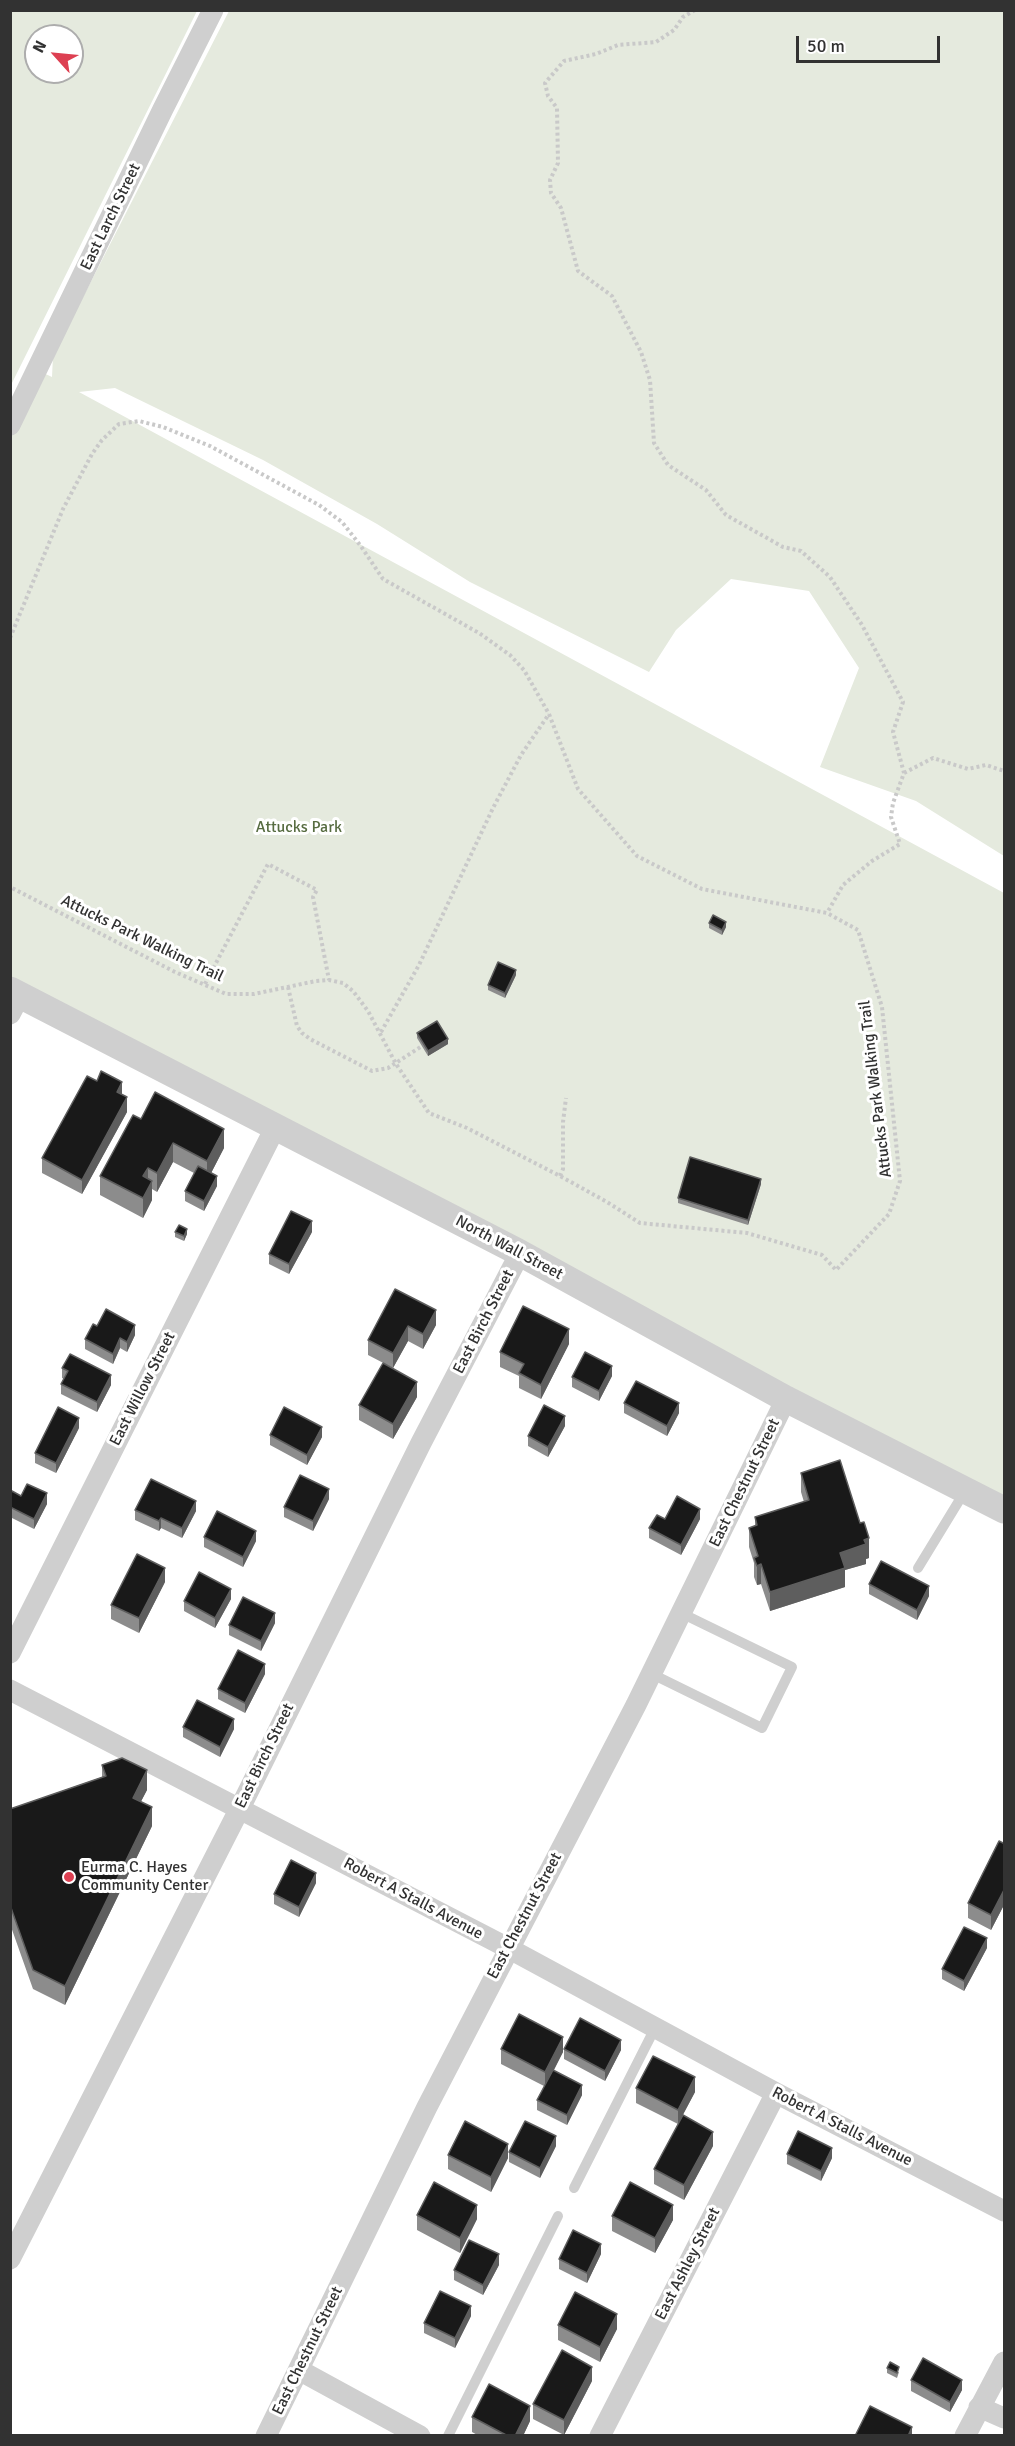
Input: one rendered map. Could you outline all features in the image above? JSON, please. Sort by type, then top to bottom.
[{"type":"street","name":"East Larch Street","points":[[10,425],[213,10]]},
{"type":"street","name":"North Wall Street","points":[[14,1000],[276,1126],[520,1253],[786,1399],[1005,1510]]},
{"type":"street","name":"East Willow Street","points":[[10,1653],[276,1126]]},
{"type":"street","name":"East Birch Street","points":[[10,2259],[240,1808],[421,1443],[520,1253]]},
{"type":"street","name":"East Chestnut Street","points":[[266,2436],[427,2107],[651,1674],[786,1399]]},
{"type":"street","name":"Robert A Stalls Avenue","points":[[10,1690],[508,1948],[776,2093],[1005,2211]]},
{"type":"street","name":"East Ashley Street","points":[[600,2436],[776,2093]]},
{"type":"street","points":[[965,2436],[1005,2362]]},
{"type":"street","points":[[299,2370],[420,2436]]},
{"type":"street","points":[[979,2408],[1005,2418]]},
{"type":"lane","points":[[918,1568],[966,1491]]},
{"type":"lane","points":[[651,1674],[762,1728],[772,1708],[792,1667],[681,1613]]},
{"type":"lane","points":[[574,2188],[655,2028]]},
{"type":"lane","points":[[448,2436],[558,2216]]},
{"type":"path","points":[[695,10],[683,17],[674,30],[656,42],[618,45],[596,54],[564,61],[545,82],[548,96],[557,108],[558,163],[550,180],[550,193],[561,208],[578,271],[612,296],[641,352],[650,380],[654,443],[668,465],[706,490],[726,514],[783,547],[801,551],[830,578],[862,625],[903,702],[893,732],[904,773],[893,803],[891,817],[900,844],[872,861],[843,885],[827,913]]},
{"type":"path","name":"Attucks Park Walking Trail","points":[[10,638],[63,509],[92,454],[102,440],[119,424],[139,421],[163,427],[210,446],[319,505],[348,530],[382,579],[479,633],[510,655],[524,670],[549,714],[578,789],[637,856],[702,889],[827,913],[858,930],[882,1007],[900,1181],[890,1214],[836,1270],[822,1255],[747,1233],[640,1223],[560,1176],[467,1128],[429,1113],[396,1064],[368,1011],[353,991],[343,983],[329,980],[254,994],[226,994],[175,972],[10,887]]},
{"type":"path","points":[[380,1033],[419,965],[493,808],[521,756],[549,714]]},
{"type":"path","points":[[904,773],[933,759],[968,768],[986,765],[1005,771]]},
{"type":"path","points":[[205,984],[268,864],[317,890],[313,897],[329,980]]},
{"type":"path","points":[[288,987],[297,1026],[310,1039],[372,1071],[396,1064],[422,1046]]},
{"type":"path","points":[[560,1176],[563,1169],[563,1122],[566,1098]]},
{"type":"green space","points":[[10,11],[197,11],[11,385]]},
{"type":"green space","name":"Attucks Park","points":[[229,11],[1004,11],[1004,856],[916,801],[820,767],[859,668],[809,591],[731,579],[676,630],[649,672],[470,582],[377,524],[263,460],[115,388],[79,392],[1004,893],[1004,1515],[11,991],[10,425],[37,370],[52,377],[53,356]]},
{"type":"building","points":[[713,915],[726,922],[722,930],[709,923]]},
{"type":"building","points":[[498,962],[516,970],[505,993],[488,985]]},
{"type":"building","points":[[437,1021],[448,1039],[428,1051],[417,1033]]},
{"type":"building","points":[[101,1071],[122,1082],[117,1092],[127,1097],[82,1180],[42,1158],[87,1076],[97,1081]]},
{"type":"building","points":[[155,1092],[224,1129],[207,1161],[173,1143],[157,1173],[148,1168],[143,1176],[152,1181],[143,1198],[100,1176],[133,1115],[141,1119]]},
{"type":"building","points":[[690,1157],[761,1179],[748,1220],[678,1198]]},
{"type":"building","points":[[198,1166],[217,1176],[204,1201],[185,1191]]},
{"type":"building","points":[[291,1211],[312,1221],[289,1264],[269,1254]]},
{"type":"building","points":[[179,1225],[187,1229],[184,1236],[175,1232]]},
{"type":"building","points":[[395,1289],[436,1310],[423,1334],[408,1326],[393,1353],[368,1340]]},
{"type":"building","points":[[523,1306],[569,1329],[541,1385],[519,1373],[524,1364],[500,1352]]},
{"type":"building","points":[[106,1309],[135,1325],[127,1342],[120,1338],[113,1354],[85,1339],[93,1324],[97,1326]]},
{"type":"building","points":[[585,1352],[612,1366],[599,1391],[572,1377]]},
{"type":"building","points":[[70,1354],[111,1375],[97,1402],[61,1384],[68,1371],[62,1368]]},
{"type":"building","points":[[383,1363],[417,1382],[393,1424],[359,1405]]},
{"type":"building","points":[[636,1381],[679,1403],[667,1426],[624,1403]]},
{"type":"building","points":[[544,1405],[565,1416],[548,1447],[528,1436]]},
{"type":"building","points":[[58,1407],[79,1418],[56,1463],[35,1453]]},
{"type":"building","points":[[284,1407],[322,1427],[307,1455],[270,1435]]},
{"type":"building","points":[[840,1460],[860,1523],[864,1522],[869,1538],[864,1540],[866,1544],[840,1553],[845,1568],[770,1592],[761,1564],[757,1566],[754,1558],[758,1556],[749,1528],[757,1525],[755,1517],[809,1500],[801,1473]]},
{"type":"building","points":[[300,1475],[329,1489],[313,1521],[284,1507]]},
{"type":"building","points":[[151,1479],[196,1501],[182,1528],[161,1518],[159,1521],[135,1510]]},
{"type":"building","points":[[27,1484],[47,1493],[34,1519],[10,1507],[12,1491],[21,1496]]},
{"type":"building","points":[[677,1496],[700,1509],[681,1545],[649,1528],[657,1515],[665,1519]]},
{"type":"building","points":[[217,1511],[256,1531],[243,1557],[204,1537]]},
{"type":"building","points":[[137,1554],[165,1568],[139,1618],[111,1605]]},
{"type":"building","points":[[881,1561],[929,1586],[917,1610],[869,1584]]},
{"type":"building","points":[[199,1572],[231,1589],[215,1618],[184,1601]]},
{"type":"building","points":[[243,1597],[275,1613],[261,1641],[229,1625]]},
{"type":"building","points":[[238,1650],[265,1664],[245,1703],[218,1689]]},
{"type":"building","points":[[197,1700],[234,1719],[220,1747],[183,1727]]},
{"type":"building","name":"Eurma C. Hayes Community Center","points":[[122,1758],[147,1770],[133,1798],[152,1807],[65,1986],[33,1970],[10,1905],[10,1809],[106,1776],[102,1765]]},
{"type":"building","points":[[999,1841],[1005,1844],[1005,1888],[991,1915],[968,1903]]},
{"type":"building","points":[[291,1860],[316,1873],[299,1907],[274,1894]]},
{"type":"building","points":[[964,1927],[987,1938],[964,1981],[942,1969]]},
{"type":"building","points":[[519,2014],[563,2037],[545,2072],[501,2049]]},
{"type":"building","points":[[580,2018],[621,2040],[605,2071],[564,2049]]},
{"type":"building","points":[[653,2056],[695,2077],[678,2110],[636,2088]]},
{"type":"building","points":[[553,2070],[582,2085],[567,2115],[537,2100]]},
{"type":"building","points":[[683,2115],[713,2132],[684,2185],[654,2169]]},
{"type":"building","points":[[465,2121],[508,2144],[491,2177],[448,2155]]},
{"type":"building","points":[[525,2121],[556,2136],[540,2168],[509,2152]]},
{"type":"building","points":[[798,2131],[832,2148],[821,2171],[787,2154]]},
{"type":"building","points":[[434,2182],[477,2205],[460,2238],[417,2215]]},
{"type":"building","points":[[630,2182],[673,2205],[655,2238],[612,2216]]},
{"type":"building","points":[[573,2230],[601,2244],[587,2273],[559,2259]]},
{"type":"building","points":[[469,2240],[499,2254],[483,2285],[454,2270]]},
{"type":"building","points":[[440,2291],[471,2306],[455,2338],[424,2323]]},
{"type":"building","points":[[575,2292],[617,2314],[600,2347],[558,2325]]},
{"type":"building","points":[[562,2350],[592,2367],[564,2420],[533,2404]]},
{"type":"building","points":[[923,2358],[962,2380],[950,2402],[911,2380]]},
{"type":"building","points":[[890,2362],[899,2367],[897,2373],[887,2368]]},
{"type":"building","points":[[489,2384],[530,2406],[515,2436],[508,2436],[472,2417]]},
{"type":"building","points":[[870,2406],[912,2427],[908,2436],[855,2436]]},
{"type":"place","name":"Eurma C. Hayes Community Center","points":[[69,1877]]}]
